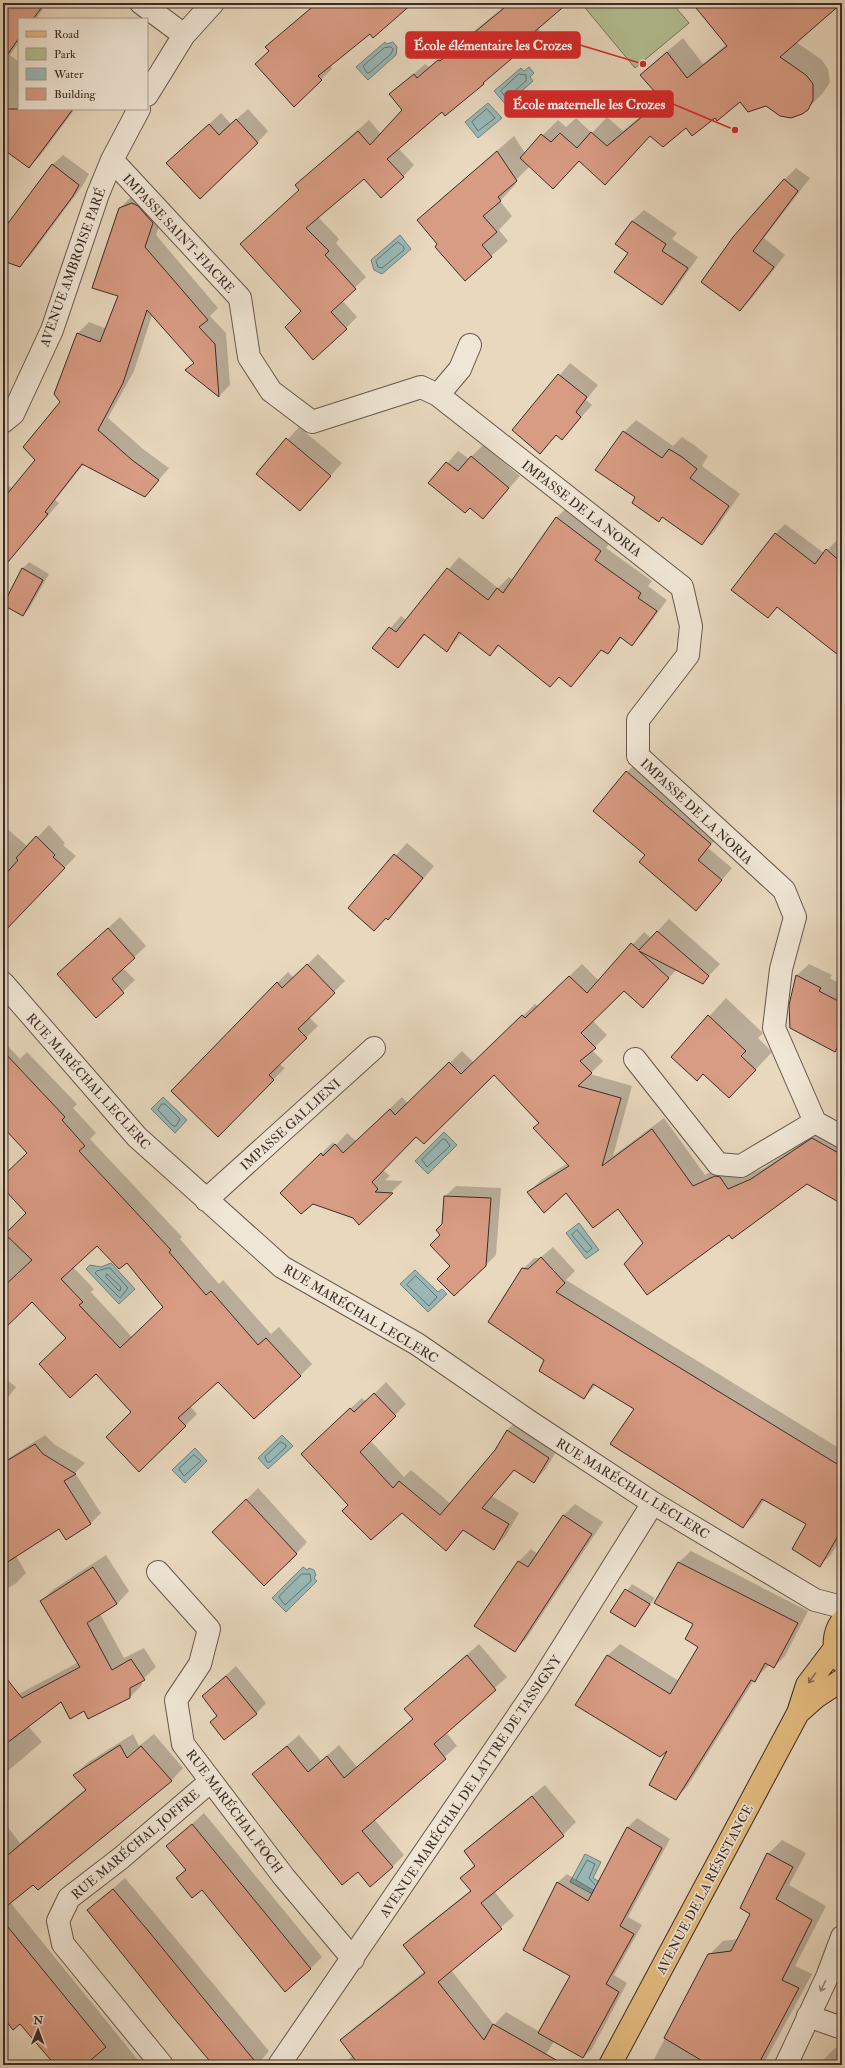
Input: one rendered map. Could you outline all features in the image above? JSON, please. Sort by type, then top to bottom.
[{"type":"main road","name":"AVENUE DE LA RÉSISTANCE","points":[[610,2065],[798,1713],[807,1685],[838,1642]]},
{"type":"main road","name":"AVENUE DE LA RÉSISTANCE","points":[[798,1713],[816,1697],[842,1680]]},
{"type":"street","points":[[141,3],[184,35]]},
{"type":"street","points":[[148,93],[184,35],[213,3]]},
{"type":"street","name":"AVENUE AMBROISE PARÉ","points":[[3,422],[13,414],[52,330],[98,194],[112,160],[138,110]]},
{"type":"street","name":"IMPASSE SAINT-FIACRE","points":[[112,160],[240,298],[249,357],[271,391],[312,422],[421,387],[438,395]]},
{"type":"street","points":[[438,395],[460,369],[470,345]]},
{"type":"street","name":"IMPASSE DE LA NORIA","points":[[438,395],[682,587],[691,626],[688,655],[638,720],[638,756],[784,890],[795,917],[782,969],[774,1028],[815,1122]]},
{"type":"street","name":"RUE MARÉCHAL LECLERC","points":[[3,983],[137,1137],[282,1267],[417,1344],[530,1422],[653,1503],[815,1600],[842,1607]]},
{"type":"street","name":"IMPASSE GALLIENI","points":[[206,1200],[374,1048]]},
{"type":"street","points":[[635,1059],[718,1164],[741,1166],[815,1122],[842,1137]]},
{"type":"street","name":"AVENUE MARÉCHAL DE LATTRE DE TASSIGNY","points":[[279,2065],[353,1960],[539,1685],[653,1503]]},
{"type":"street","name":"RUE MARÉCHAL FOCH","points":[[158,1572],[209,1629],[200,1664],[176,1700],[183,1744],[284,1877],[353,1960]]},
{"type":"street","name":"RUE MARÉCHAL LECLERC","points":[[815,1600],[828,1618],[838,1642]]},
{"type":"street","name":"RUE MARÉCHAL JOFFRE","points":[[162,2065],[64,1944],[58,1921],[69,1898],[122,1858],[211,1780]]},
{"type":"street","points":[[786,2065],[827,1977],[842,1937]]},
{"type":"street","points":[[808,2016],[842,2028]]},
{"type":"green space","points":[[581,3],[672,3],[689,23],[635,68]]},
{"type":"water","points":[[385,42],[386,44],[393,42],[397,47],[396,55],[368,80],[356,67]]},
{"type":"water","points":[[529,67],[534,73],[530,77],[533,81],[506,105],[494,91],[521,68],[524,71]]},
{"type":"water","points":[[488,103],[502,118],[478,138],[465,122]]},
{"type":"water","points":[[400,235],[411,249],[382,274],[374,270],[371,260]]},
{"type":"water","points":[[163,1097],[187,1120],[175,1133],[151,1109]]},
{"type":"water","points":[[444,1132],[457,1145],[428,1174],[415,1161]]},
{"type":"water","points":[[579,1223],[599,1250],[586,1259],[566,1233]]},
{"type":"water","points":[[111,1263],[135,1289],[119,1304],[86,1269],[90,1265],[101,1267]]},
{"type":"water","points":[[415,1270],[438,1292],[442,1289],[447,1294],[428,1312],[400,1284]]},
{"type":"water","points":[[282,1435],[293,1446],[268,1469],[258,1458]]},
{"type":"water","points":[[195,1448],[207,1461],[185,1483],[172,1470]]},
{"type":"water","points":[[303,1567],[307,1570],[309,1568],[314,1570],[316,1575],[314,1578],[317,1581],[286,1612],[272,1598]]},
{"type":"water","points":[[585,1854],[601,1862],[593,1878],[605,1885],[598,1897],[570,1882]]},
{"type":"building","points":[[3,3],[45,3],[34,18],[18,18],[18,39],[3,61]]},
{"type":"building","points":[[317,3],[413,3],[373,38],[370,34],[318,76],[322,80],[294,107],[255,64],[269,51],[265,47]]},
{"type":"building","points":[[510,3],[568,3],[526,39],[530,43],[483,83],[484,84],[445,116],[442,112],[387,159],[404,177],[381,198],[364,179],[306,228],[329,251],[325,255],[356,289],[331,312],[347,329],[313,360],[285,327],[301,311],[240,244],[299,190],[295,185],[358,131],[370,145],[402,110],[389,94],[414,74],[417,78],[438,60],[440,61]]},
{"type":"building","points":[[692,3],[842,3],[780,57],[806,75],[813,84],[813,100],[808,110],[791,118],[780,116],[766,106],[748,112],[740,102],[717,121],[715,118],[692,136],[686,128],[663,147],[650,136],[605,185],[579,161],[553,189],[520,158],[541,134],[551,142],[560,133],[577,148],[591,132],[607,146],[662,100],[640,75],[667,52],[687,78],[727,46]]},
{"type":"building","points":[[3,109],[72,110],[29,168],[3,149]]},
{"type":"building","points":[[236,119],[258,143],[200,199],[166,163],[209,124],[219,135]]},
{"type":"building","points":[[497,151],[517,181],[498,197],[501,201],[483,216],[497,232],[482,245],[492,257],[465,281],[435,247],[437,244],[417,220]]},
{"type":"building","points":[[52,164],[79,185],[73,196],[20,267],[3,261],[3,230]]},
{"type":"building","points":[[784,179],[798,191],[753,251],[774,267],[740,311],[701,282],[733,237]]},
{"type":"building","points":[[132,203],[138,206],[153,223],[145,247],[208,320],[199,327],[215,344],[219,397],[185,370],[194,363],[147,310],[123,383],[98,430],[132,460],[159,480],[145,497],[82,464],[45,512],[48,514],[3,568],[3,499],[35,460],[23,447],[60,402],[54,394],[77,333],[100,342],[118,296],[92,288],[119,208]]},
{"type":"building","points":[[632,221],[666,244],[662,251],[688,268],[662,305],[614,272],[628,253],[615,244]]},
{"type":"building","points":[[558,374],[587,397],[576,412],[581,417],[562,440],[556,435],[540,454],[512,430]]},
{"type":"building","points":[[623,431],[662,458],[669,449],[682,457],[697,469],[690,478],[729,506],[702,545],[662,517],[659,522],[632,503],[635,497],[595,470]]},
{"type":"building","points":[[286,438],[331,476],[300,511],[256,474]]},
{"type":"building","points":[[471,456],[509,488],[483,519],[470,508],[465,513],[428,483],[446,462],[458,471]]},
{"type":"building","points":[[556,517],[601,551],[595,560],[641,593],[638,598],[657,611],[632,646],[620,637],[608,654],[601,650],[571,687],[559,677],[550,687],[498,645],[490,656],[459,632],[447,652],[424,634],[398,668],[372,648],[389,627],[396,632],[447,568],[488,600],[497,588],[503,593]]},
{"type":"building","points":[[775,533],[815,564],[826,549],[842,563],[842,658],[777,607],[768,618],[731,590]]},
{"type":"building","points":[[22,568],[43,580],[23,616],[3,605]]},
{"type":"building","points":[[626,771],[711,844],[698,860],[722,880],[696,911],[639,862],[645,855],[593,811]]},
{"type":"building","points":[[36,836],[55,855],[53,857],[65,868],[3,933],[3,877],[18,860],[16,858]]},
{"type":"building","points":[[394,854],[423,878],[388,920],[386,918],[374,931],[348,908]]},
{"type":"building","points":[[108,928],[135,958],[112,979],[124,993],[96,1018],[57,974]]},
{"type":"building","points":[[657,931],[709,976],[703,984],[639,951],[669,978],[643,1008],[624,991],[581,1033],[596,1048],[580,1061],[592,1073],[578,1086],[621,1098],[602,1166],[652,1129],[693,1186],[715,1176],[720,1177],[728,1189],[751,1179],[812,1138],[842,1155],[842,1204],[807,1184],[732,1239],[729,1235],[647,1295],[624,1264],[643,1243],[618,1209],[593,1228],[566,1193],[544,1213],[527,1192],[569,1166],[533,1128],[539,1123],[494,1075],[424,1144],[416,1137],[372,1182],[378,1189],[375,1192],[393,1193],[359,1225],[353,1218],[313,1204],[301,1214],[280,1193],[321,1153],[323,1156],[335,1144],[343,1153],[390,1109],[395,1115],[449,1062],[461,1074],[522,1015],[525,1018],[569,976],[587,993],[631,943],[639,950]]},
{"type":"building","points":[[307,964],[335,993],[298,1029],[307,1038],[269,1075],[274,1080],[218,1137],[171,1091],[277,982],[282,988]]},
{"type":"building","points":[[796,975],[821,988],[819,991],[842,1003],[842,1038],[835,1052],[790,1028],[789,1005]]},
{"type":"building","points":[[708,1015],[746,1051],[741,1056],[756,1070],[729,1098],[703,1074],[697,1081],[671,1057]]},
{"type":"building","points":[[3,1051],[65,1117],[62,1120],[85,1146],[79,1151],[171,1250],[169,1252],[206,1295],[211,1291],[258,1345],[266,1338],[301,1376],[254,1419],[218,1382],[178,1418],[186,1426],[139,1472],[106,1437],[131,1412],[96,1374],[70,1398],[39,1364],[66,1338],[32,1302],[3,1330],[3,1287],[32,1260],[5,1234],[26,1213],[3,1188],[3,1176],[27,1153],[3,1127]],"holes":[[[97,1246],[119,1269],[127,1263],[163,1307],[120,1348],[79,1305],[83,1302],[61,1279]]]},
{"type":"building","points":[[444,1196],[491,1198],[486,1266],[454,1296],[437,1279],[450,1266],[430,1245],[440,1235],[436,1230],[442,1224]]},
{"type":"building","points":[[541,1257],[565,1283],[556,1292],[842,1467],[842,1529],[820,1567],[792,1549],[806,1524],[762,1499],[743,1528],[610,1444],[634,1409],[593,1384],[584,1399],[539,1371],[544,1360],[488,1322],[522,1268],[528,1269]]},
{"type":"building","points":[[374,1393],[396,1416],[360,1452],[393,1488],[399,1481],[440,1515],[495,1450],[507,1430],[549,1458],[534,1483],[514,1470],[482,1508],[509,1524],[494,1550],[463,1530],[446,1551],[402,1513],[371,1540],[342,1511],[348,1505],[301,1454],[350,1408],[354,1412]]},
{"type":"building","points":[[35,1444],[43,1454],[76,1474],[64,1481],[91,1524],[66,1540],[59,1529],[3,1565],[3,1463]]},
{"type":"building","points":[[246,1499],[297,1554],[264,1586],[212,1532]]},
{"type":"building","points":[[563,1515],[592,1534],[515,1652],[474,1626],[518,1561],[528,1567]]},
{"type":"building","points":[[678,1562],[798,1623],[774,1668],[765,1663],[755,1682],[751,1680],[676,1800],[649,1785],[667,1751],[660,1757],[575,1705],[607,1655],[670,1694],[698,1647],[685,1639],[693,1624],[654,1603]]},
{"type":"building","points":[[93,1567],[117,1604],[87,1623],[112,1670],[131,1659],[145,1680],[130,1688],[130,1698],[88,1719],[84,1711],[70,1719],[61,1702],[3,1746],[3,1674],[22,1698],[80,1667],[40,1601]]},
{"type":"building","points":[[625,1589],[650,1604],[635,1627],[610,1612]]},
{"type":"building","points":[[467,1655],[496,1690],[434,1744],[446,1759],[362,1831],[393,1867],[370,1887],[358,1872],[342,1885],[252,1774],[287,1746],[308,1772],[327,1756],[344,1778],[413,1719],[404,1709]]},
{"type":"building","points":[[226,1676],[257,1714],[224,1740],[210,1722],[217,1716],[202,1696]]},
{"type":"building","points":[[120,1745],[127,1758],[141,1746],[172,1781],[38,1890],[33,1885],[3,1909],[3,1859],[86,1790],[73,1775]]},
{"type":"building","points":[[532,1796],[564,1836],[481,1903],[502,1929],[438,1982],[484,2040],[493,2024],[565,2065],[359,2065],[340,2040],[425,1973],[403,1945],[471,1891],[460,1878],[475,1866],[464,1851]]},
{"type":"building","points":[[192,1824],[311,1969],[285,1992],[202,1890],[192,1898],[176,1878],[186,1870],[166,1846]]},
{"type":"building","points":[[627,1827],[662,1848],[620,1926],[634,1934],[606,1984],[619,1992],[583,2058],[538,2033],[570,1976],[523,1950],[557,1882],[588,1901]]},
{"type":"building","points":[[767,1853],[793,1867],[776,1899],[812,1920],[782,1980],[799,1988],[758,2065],[709,2065],[664,2038],[708,1954],[731,1951],[750,1914],[740,1908]]},
{"type":"building","points":[[113,1889],[258,2065],[213,2065],[172,2016],[87,1910]]},
{"type":"building","points":[[3,1921],[106,2047],[85,2065],[55,2065],[20,2024],[13,2030],[3,2017]]},
{"type":"place","name":"École élémentaire les Crozes","points":[[643,64]]},
{"type":"place","name":"École maternelle les Crozes","points":[[735,130]]}]
